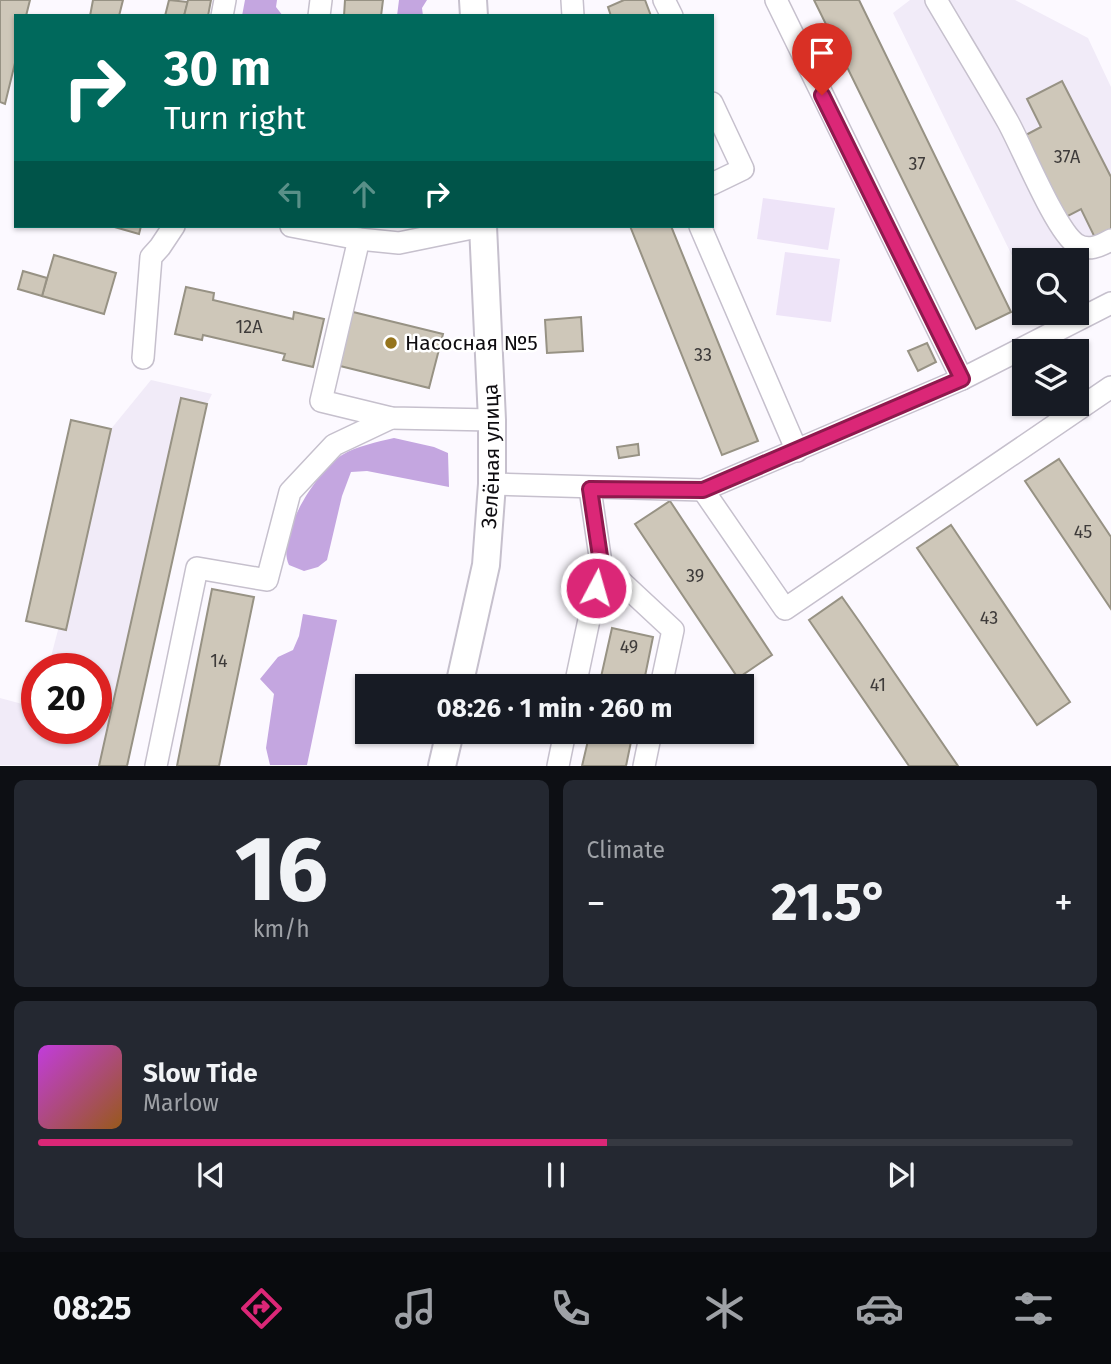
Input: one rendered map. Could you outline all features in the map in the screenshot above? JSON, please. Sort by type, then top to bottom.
[{"type":"main road","name":"Зелёная улица","points":[[462,674],[486,565],[492,484],[492,420],[482,228]]},
{"type":"main road","points":[[442,765],[447,744]]},
{"type":"street","points":[[776,0],[962,379]]},
{"type":"street","points":[[936,0],[1009,123],[1062,229],[1078,246],[1097,247],[1111,240]]},
{"type":"street","points":[[714,107],[743,169],[714,183]]},
{"type":"street","points":[[143,358],[151,257],[173,228]]},
{"type":"street","points":[[301,228],[398,243],[472,228]]},
{"type":"street","points":[[701,228],[797,451]]},
{"type":"street","points":[[359,239],[321,401],[391,418],[492,420]]},
{"type":"street","points":[[492,484],[590,489],[703,490],[962,379],[1111,303]]},
{"type":"street","points":[[703,490],[785,609],[1111,387]]},
{"type":"street","points":[[156,765],[197,568],[267,580],[290,492],[334,445],[391,418]]},
{"type":"street","points":[[578,674],[601,563],[590,489]]},
{"type":"street","points":[[601,563],[674,630],[664,674]]},
{"type":"street","points":[[558,765],[562,744]]},
{"type":"street","points":[[644,765],[649,744]]},
{"type":"shaded area","points":[[245,0],[277,0],[276,7],[281,14],[242,14]]},
{"type":"shaded area","points":[[399,0],[427,0],[422,8],[423,14],[397,14]]},
{"type":"shaded area","points":[[910,0],[1015,0],[1088,38],[1111,87],[1111,244],[1089,256],[1089,248],[1012,248],[1012,256],[893,13]]},
{"type":"shaded area","points":[[763,198],[835,208],[828,250],[757,239]]},
{"type":"shaded area","points":[[785,252],[840,259],[831,322],[776,315]]},
{"type":"shaded area","points":[[151,380],[212,394],[207,404],[127,765],[0,765],[0,698],[21,704],[21,744],[112,744],[112,653],[52,653],[111,429]]},
{"type":"shaded area","points":[[394,438],[448,453],[449,487],[367,471],[351,472],[342,496],[327,560],[318,567],[304,571],[289,565],[286,553],[293,522],[321,475],[342,455]]},
{"type":"shaded area","points":[[303,614],[337,620],[307,765],[270,765],[266,748],[274,694],[260,679],[278,657],[293,650]]},
{"type":"building","points":[[0,0],[30,0],[26,14],[14,14],[14,67],[5,104],[0,102]]},
{"type":"building","points":[[93,0],[123,0],[120,14],[90,14]]},
{"type":"building","points":[[169,0],[188,2],[185,14],[166,14]]},
{"type":"building","points":[[188,0],[211,0],[208,14],[184,14]]},
{"type":"building","points":[[345,0],[383,0],[381,14],[344,14]]},
{"type":"building","points":[[624,0],[645,0],[650,14],[610,14],[608,7]]},
{"type":"building","points":[[814,0],[859,0],[1011,312],[976,329]]},
{"type":"building","points":[[1062,81],[1111,177],[1111,237],[1098,244],[1081,209],[1064,218],[1022,137],[1041,127],[1027,99]]},
{"type":"building","points":[[118,228],[140,228],[139,234]]},
{"type":"building","points":[[631,228],[672,228],[758,441],[722,455]]},
{"type":"building","points":[[54,255],[116,273],[104,314],[42,296]]},
{"type":"building","points":[[23,271],[47,278],[42,296],[18,289]]},
{"type":"building","points":[[186,287],[214,293],[213,300],[293,319],[294,312],[324,319],[313,367],[283,360],[285,354],[203,335],[202,340],[175,334]]},
{"type":"building","name":"Насосная №5","points":[[349,311],[443,334],[429,388],[336,365]]},
{"type":"building","points":[[581,317],[583,351],[547,353],[545,320]]},
{"type":"building","points":[[927,343],[936,362],[918,371],[908,351]]},
{"type":"building","points":[[181,398],[207,404],[127,766],[99,766],[104,744],[112,744],[112,708]]},
{"type":"building","points":[[71,420],[111,429],[66,630],[26,621]]},
{"type":"building","points":[[638,444],[639,455],[619,458],[617,447]]},
{"type":"building","points":[[1059,459],[1111,537],[1111,609],[1025,481]]},
{"type":"building","points":[[670,501],[772,655],[744,674],[735,674],[635,524]]},
{"type":"building","points":[[951,525],[1070,702],[1037,725],[917,548]]},
{"type":"building","points":[[212,589],[254,597],[219,766],[177,766]]},
{"type":"building","points":[[842,597],[958,766],[909,766],[809,620]]},
{"type":"building","points":[[612,628],[653,637],[645,674],[602,674]]},
{"type":"building","points":[[587,744],[631,744],[626,766],[582,766]]},
{"type":"place","name":"Насосная №5","points":[[391,343]]},
{"type":"route","points":[[596,588],[601,563],[590,489],[703,490],[962,379],[822,95]]}]
